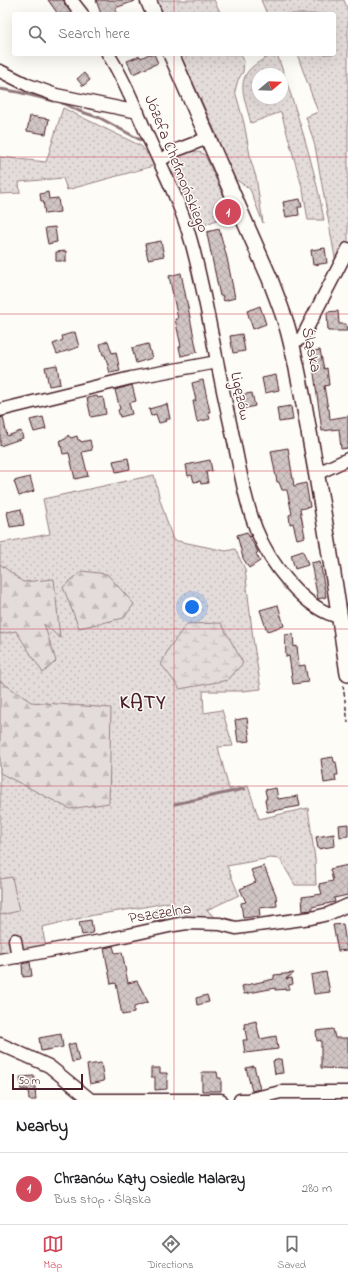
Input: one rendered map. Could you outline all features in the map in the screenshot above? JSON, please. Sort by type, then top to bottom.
[{"type":"main road","points":[[148,0],[153,12]]},
{"type":"main road","name":"Śląska","points":[[172,56],[272,285],[282,309],[292,343],[316,474],[348,674]]},
{"type":"street","points":[[71,0],[80,12]]},
{"type":"street","name":"Józefa Chełmońskiego","points":[[109,56],[118,70],[138,112],[176,200],[191,240],[217,362]]},
{"type":"street","points":[[0,72],[28,85],[56,95],[138,112]]},
{"type":"street","points":[[159,160],[177,150],[208,138]]},
{"type":"street","points":[[292,343],[302,338],[348,249]]},
{"type":"street","name":"Ligęzów","points":[[0,410],[131,378],[217,362],[245,494],[256,530],[286,580],[306,601],[332,616],[340,617]]},
{"type":"street","points":[[316,474],[348,459]]},
{"type":"street","name":"Pszczelna","points":[[0,960],[187,923],[220,924],[236,928],[310,918],[328,914],[348,904]]},
{"type":"street","points":[[15,940],[18,957]]},
{"type":"street","points":[[0,1044],[49,1066],[91,1100],[221,1100]]},
{"type":"street","points":[[240,1100],[247,1100],[281,1092],[348,1092]]},
{"type":"green space","points":[[155,0],[214,0],[220,12],[160,12]]},
{"type":"green space","points":[[261,0],[344,0],[348,11],[348,241],[336,263],[315,146],[306,117],[318,112],[298,56],[336,56],[336,12],[266,12]]},
{"type":"green space","points":[[181,56],[242,56],[244,61],[243,72],[238,80],[235,91],[256,177],[263,223],[250,189],[235,179],[228,162],[225,161],[216,133]]},
{"type":"green space","points":[[270,56],[278,56],[282,68],[252,68]]},
{"type":"green space","points":[[252,68],[252,104],[288,104],[288,86],[310,157],[324,220],[308,220],[303,190],[281,112],[251,123],[243,90],[243,82],[246,74]]},
{"type":"green space","points":[[63,108],[141,146],[157,165],[67,190],[63,178],[19,182],[20,193],[0,194],[0,157],[46,162]]},
{"type":"green space","points":[[193,151],[205,155],[226,201],[220,203],[225,216],[198,228],[173,166],[173,159]]},
{"type":"green space","points":[[154,475],[160,500],[173,540],[226,551],[235,549],[245,569],[253,639],[261,689],[242,691],[203,691],[204,713],[222,710],[233,746],[218,747],[229,789],[248,786],[259,819],[308,808],[315,859],[316,885],[295,885],[280,859],[270,858],[227,866],[239,895],[207,910],[220,922],[175,923],[170,902],[94,915],[42,927],[46,948],[0,958],[0,543],[50,534],[43,499]]},
{"type":"green space","points":[[0,564],[23,582],[54,579],[60,638],[44,624],[56,661],[43,673],[16,631],[0,634]]},
{"type":"green space","points":[[82,571],[107,574],[134,604],[124,618],[79,628],[63,587]]},
{"type":"green space","points":[[221,623],[243,663],[228,680],[180,689],[161,664],[169,648],[187,624]]},
{"type":"green space","points":[[0,681],[31,702],[111,708],[109,803],[70,809],[0,773]]},
{"type":"green space","points":[[12,877],[19,911],[0,915],[0,879]]},
{"type":"building","points":[[48,0],[64,0],[65,5],[70,12],[57,12]]},
{"type":"building","points":[[96,0],[135,1],[115,8],[117,12],[100,12]]},
{"type":"building","points":[[140,56],[141,58],[145,56],[155,56],[158,63],[133,74],[127,61]]},
{"type":"building","points":[[84,73],[90,80],[83,86],[77,79]]},
{"type":"building","points":[[30,116],[49,119],[46,134],[27,131]]},
{"type":"building","points":[[48,192],[49,199],[58,198],[60,212],[45,214],[43,201],[41,201],[40,194]]},
{"type":"building","points":[[300,199],[302,207],[298,207],[299,215],[286,217],[283,202]]},
{"type":"building","points":[[55,227],[57,242],[48,244],[45,228]]},
{"type":"building","points":[[219,229],[227,258],[235,298],[224,301],[222,295],[220,296],[207,234],[207,232]]},
{"type":"building","points":[[161,241],[164,256],[148,259],[145,244]]},
{"type":"building","points":[[325,248],[327,263],[313,265],[311,250]]},
{"type":"building","points":[[66,251],[66,261],[56,261],[56,252]]},
{"type":"building","points":[[181,273],[197,352],[181,356],[179,347],[181,346],[175,319],[178,319],[169,276]]},
{"type":"building","points":[[260,306],[266,324],[253,329],[247,311]]},
{"type":"building","points":[[338,311],[339,324],[346,324],[347,331],[328,331],[327,312]]},
{"type":"building","points":[[75,332],[79,347],[57,354],[53,344],[63,340],[62,336]]},
{"type":"building","points":[[242,334],[245,351],[233,353],[230,336]]},
{"type":"building","points":[[108,341],[112,353],[116,352],[120,371],[110,373],[100,344]]},
{"type":"building","points":[[148,344],[152,358],[136,363],[132,348]]},
{"type":"building","points":[[320,350],[324,369],[327,368],[329,385],[324,386],[330,419],[348,416],[348,448],[341,449],[339,429],[322,431],[312,359],[309,352]]},
{"type":"building","points":[[57,365],[60,384],[49,386],[45,367]]},
{"type":"building","points":[[276,375],[279,390],[265,393],[262,378]]},
{"type":"building","points":[[203,380],[210,412],[208,412],[210,419],[197,422],[193,401],[196,401],[192,383]]},
{"type":"building","points":[[132,385],[136,401],[129,403],[132,414],[120,417],[118,410],[120,409],[115,390]]},
{"type":"building","points":[[252,393],[255,406],[242,409],[240,395]]},
{"type":"building","points":[[97,396],[98,398],[103,397],[106,414],[91,417],[87,398]]},
{"type":"building","points":[[167,404],[170,419],[166,419],[167,421],[159,423],[156,414],[151,416],[149,409]]},
{"type":"building","points":[[291,406],[293,420],[279,422],[277,408]]},
{"type":"building","points":[[3,417],[7,436],[21,431],[23,438],[0,446],[0,418]]},
{"type":"building","points":[[43,417],[46,429],[34,432],[30,420]]},
{"type":"building","points":[[68,435],[71,438],[77,436],[78,440],[81,442],[90,440],[92,450],[82,452],[88,476],[75,479],[69,453],[63,454],[60,440],[66,439]]},
{"type":"building","points":[[288,448],[294,486],[306,483],[310,507],[300,509],[305,537],[297,539],[293,523],[290,524],[289,515],[292,514],[287,490],[282,490],[279,482],[277,482],[271,451]]},
{"type":"building","points":[[128,458],[130,469],[116,472],[113,461]]},
{"type":"building","points":[[210,460],[212,471],[206,472],[208,483],[201,484],[200,481],[194,482],[192,475],[188,476],[186,465]]},
{"type":"building","points":[[30,477],[34,491],[19,496],[14,481]]},
{"type":"building","points":[[21,509],[24,525],[10,527],[7,512]]},
{"type":"building","points":[[247,532],[258,552],[256,554],[260,561],[249,568],[243,558],[237,535]]},
{"type":"building","points":[[303,551],[308,565],[295,569],[291,555]]},
{"type":"building","points":[[320,561],[326,597],[318,599],[311,563]]},
{"type":"building","points":[[278,605],[284,626],[267,631],[260,610]]},
{"type":"building","points":[[293,634],[294,647],[297,646],[299,666],[305,665],[308,682],[293,684],[289,656],[286,657],[285,635]]},
{"type":"building","points":[[247,718],[250,741],[238,742],[235,720]]},
{"type":"building","points":[[333,757],[334,762],[336,762],[338,775],[335,775],[336,781],[324,783],[321,759]]},
{"type":"building","points":[[276,788],[278,799],[298,796],[300,806],[267,812],[265,790]]},
{"type":"building","points":[[348,824],[348,836],[340,837],[339,825]]},
{"type":"building","points":[[334,834],[335,846],[318,849],[316,837]]},
{"type":"building","points":[[348,865],[348,895],[334,898],[335,902],[312,907],[312,910],[303,911],[302,897],[322,894],[319,884],[333,881],[330,869]]},
{"type":"building","points":[[264,866],[276,895],[277,906],[259,908],[260,916],[243,918],[241,903],[246,902],[240,889],[256,882],[251,870]]},
{"type":"building","points":[[161,908],[165,919],[155,921],[152,911]]},
{"type":"building","points":[[91,920],[93,933],[82,935],[79,922]]},
{"type":"building","points":[[343,924],[347,950],[338,951],[333,925]]},
{"type":"building","points":[[113,946],[115,953],[122,952],[128,983],[137,981],[148,1002],[134,1007],[134,1013],[122,1015],[116,983],[111,984],[104,948]]},
{"type":"building","points":[[30,962],[32,976],[23,977],[22,964]]},
{"type":"building","points":[[326,972],[330,992],[314,994],[311,975]]},
{"type":"building","points":[[294,973],[286,979],[292,978],[293,984],[289,985],[289,989],[275,990],[275,988],[244,994],[242,986],[274,979],[274,975]]},
{"type":"building","points":[[207,995],[209,1002],[197,1005],[196,998]]},
{"type":"building","points":[[256,1021],[260,1039],[276,1036],[278,1049],[245,1053],[243,1040],[247,1040],[244,1024]]},
{"type":"building","points":[[333,1029],[335,1038],[348,1038],[348,1069],[321,1068],[321,1040],[317,1041],[316,1031]]},
{"type":"building","points":[[61,1034],[63,1047],[41,1051],[39,1038]]},
{"type":"building","points":[[75,1043],[79,1061],[72,1062],[68,1045]]},
{"type":"building","points":[[281,1059],[283,1073],[275,1074],[273,1061]]},
{"type":"building","points":[[101,1063],[104,1081],[90,1084],[87,1065]]},
{"type":"building","points":[[254,1066],[260,1089],[252,1091],[246,1068]]},
{"type":"building","points":[[151,1068],[160,1068],[160,1073],[167,1073],[167,1089],[155,1090],[155,1077],[151,1077]]},
{"type":"building","points":[[202,1072],[217,1072],[218,1078],[221,1078],[221,1091],[202,1091]]},
{"type":"building","points":[[34,1076],[36,1100],[29,1100],[28,1089],[21,1090],[20,1077]]},
{"type":"waterway","points":[[0,89],[54,101]]},
{"type":"waterway","points":[[62,103],[100,118],[146,143]]},
{"type":"waterway","points":[[175,804],[244,789]]},
{"type":"place","name":"Chrzanów Kąty Osiedle Malarzy","points":[[228,212]]},
{"type":"district","name":"KĄTY","points":[[143,703]]}]
